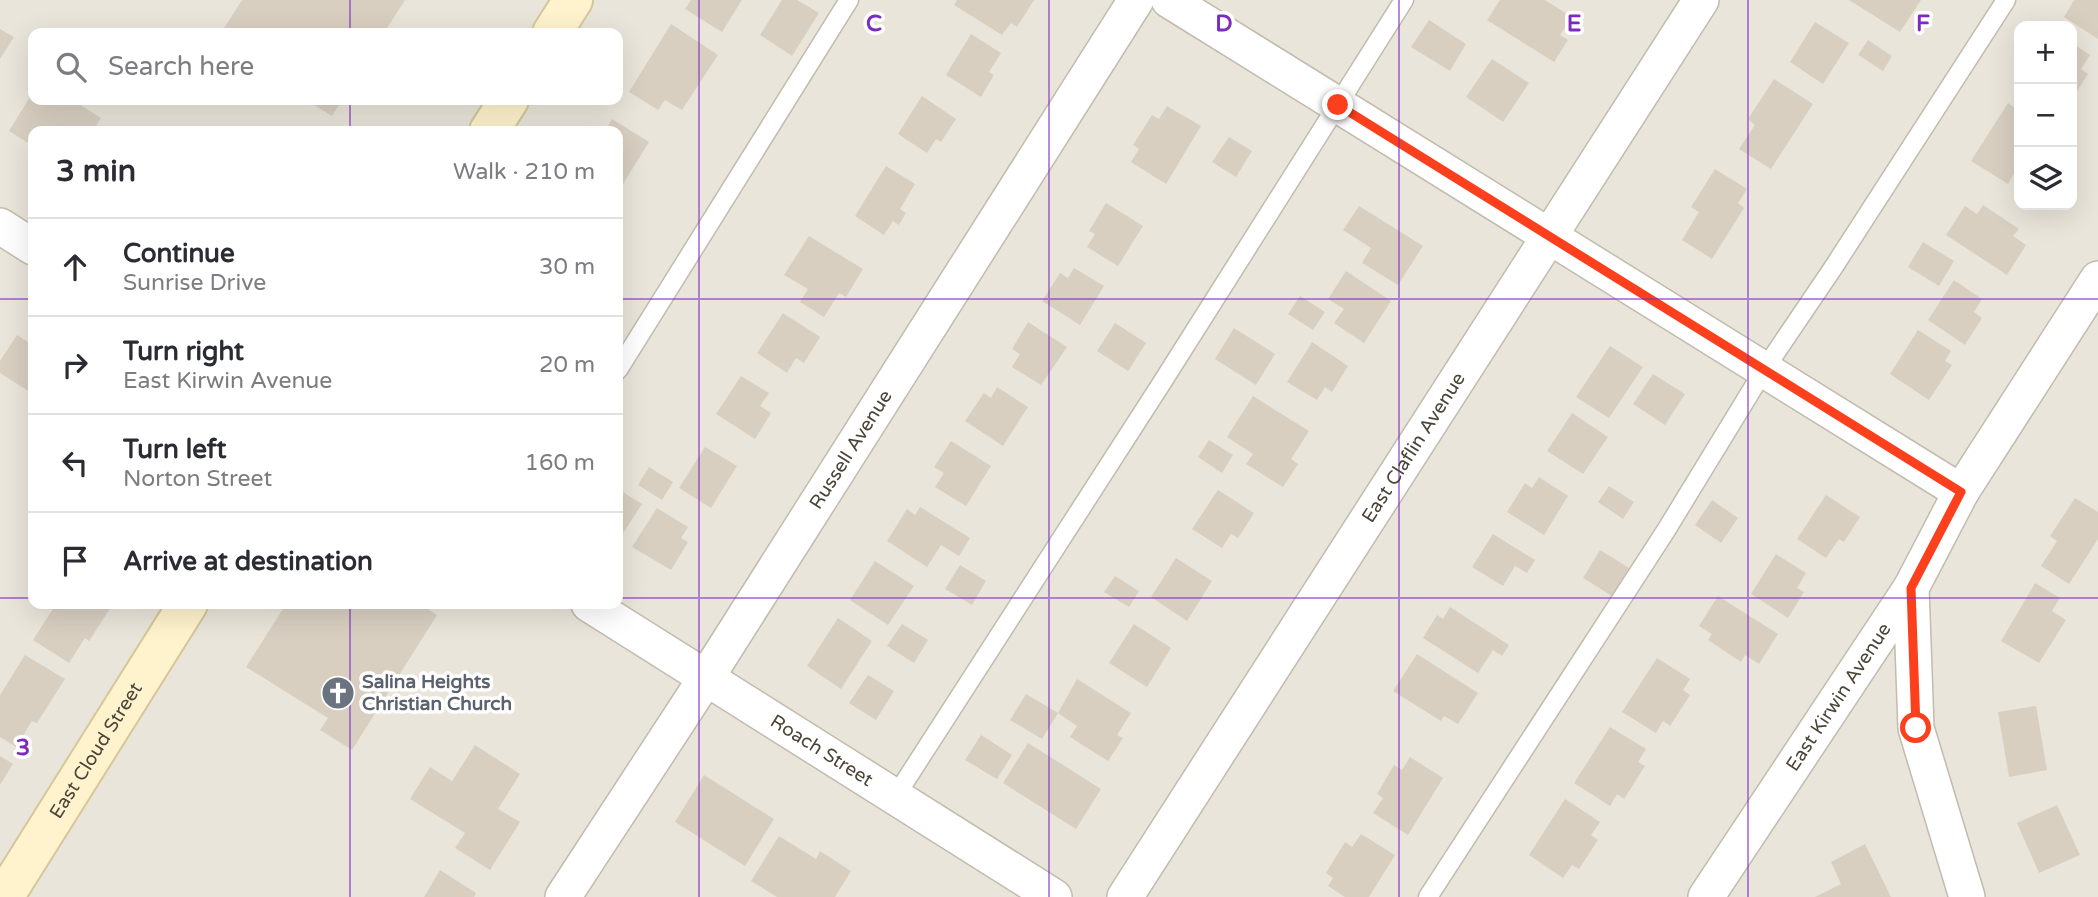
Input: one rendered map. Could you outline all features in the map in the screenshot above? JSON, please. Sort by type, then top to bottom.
[{"type":"main road","points":[[555,28],[573,0]]},
{"type":"main road","points":[[492,126],[506,105]]},
{"type":"main road","name":"East Cloud Street","points":[[4,897],[185,609]]},
{"type":"street","name":"Russell Avenue","points":[[563,897],[706,678],[1136,0]]},
{"type":"street","points":[[1169,0],[1961,492]]},
{"type":"street","name":"East Claflin Avenue","points":[[1125,897],[1701,0]]},
{"type":"street","points":[[0,226],[28,244]]},
{"type":"street","name":"East Kirwin Avenue","points":[[1706,897],[1911,588],[1961,492],[2098,279]]},
{"type":"street","points":[[1911,588],[1916,728],[1967,897]]},
{"type":"street","name":"Roach Street","points":[[597,609],[1054,897]]},
{"type":"lane","points":[[623,362],[849,0]]},
{"type":"lane","points":[[895,797],[1404,0]]},
{"type":"lane","points":[[1428,897],[1665,532],[1764,370],[2006,0]]},
{"type":"shaded area","points":[[0,0],[2098,0],[2098,897],[0,897]]},
{"type":"building","points":[[242,0],[405,0],[387,28],[224,28]]},
{"type":"building","points":[[691,0],[742,0],[722,32],[685,9]]},
{"type":"building","points":[[782,0],[797,0],[819,13],[792,56],[760,35]]},
{"type":"building","points":[[957,0],[1034,0],[1017,27],[1011,23],[1002,35],[954,5]]},
{"type":"building","points":[[1500,0],[1545,0],[1572,17],[1560,35],[1568,40],[1554,62],[1487,20]]},
{"type":"building","points":[[1849,0],[1921,0],[1900,32]]},
{"type":"building","points":[[2074,0],[2098,0],[2098,39],[2077,25],[2077,21],[2064,17]]},
{"type":"building","points":[[1429,20],[1466,44],[1450,71],[1411,47]]},
{"type":"building","points":[[1815,22],[1849,43],[1823,84],[1790,62]]},
{"type":"building","points":[[671,24],[718,55],[682,110],[665,100],[658,110],[629,92]]},
{"type":"building","points":[[0,29],[14,37],[0,59]]},
{"type":"building","points":[[971,34],[1001,53],[989,72],[994,75],[981,97],[946,75]]},
{"type":"building","points":[[1868,40],[1892,56],[1883,71],[1858,55]]},
{"type":"building","points":[[2077,46],[2090,55],[2081,69],[2088,74],[2077,91]]},
{"type":"building","points":[[1492,59],[1529,83],[1503,122],[1466,97]]},
{"type":"building","points":[[1774,79],[1813,104],[1771,169],[1739,149],[1755,125],[1748,119]]},
{"type":"building","points":[[922,96],[956,119],[941,142],[936,139],[927,153],[898,134]]},
{"type":"building","points":[[28,100],[28,105],[80,105],[101,118],[96,126],[28,126],[28,143],[9,131]]},
{"type":"building","points":[[2008,103],[2014,107],[2014,174],[2008,184],[1971,161]]},
{"type":"building","points":[[314,105],[339,105],[332,116]]},
{"type":"building","points":[[1167,106],[1201,126],[1166,184],[1131,162],[1139,149],[1133,145],[1152,115],[1159,119]]},
{"type":"building","points":[[612,119],[649,142],[623,184],[623,126],[608,126]]},
{"type":"building","points":[[1229,137],[1252,151],[1236,177],[1212,162]]},
{"type":"building","points":[[886,166],[915,184],[900,209],[906,213],[899,225],[893,221],[884,235],[855,216]]},
{"type":"building","points":[[1715,169],[1747,189],[1738,203],[1744,208],[1712,259],[1682,240],[1699,212],[1691,207]]},
{"type":"building","points":[[1106,203],[1143,226],[1118,266],[1087,247],[1095,234],[1089,231]]},
{"type":"building","points":[[1983,205],[2019,229],[2013,236],[2026,245],[2007,275],[1946,235],[1965,206],[1977,214]]},
{"type":"building","points":[[1359,206],[1423,246],[1398,285],[1362,263],[1371,248],[1343,230]]},
{"type":"building","points":[[809,236],[863,269],[846,297],[839,293],[824,317],[800,302],[808,289],[784,275]]},
{"type":"building","points":[[1923,242],[1954,261],[1939,286],[1908,267]]},
{"type":"building","points":[[1074,268],[1104,286],[1080,325],[1042,301],[1060,273],[1068,278]]},
{"type":"building","points":[[1346,271],[1391,301],[1364,343],[1334,323],[1344,309],[1328,299]]},
{"type":"building","points":[[1954,280],[1982,299],[1974,312],[1982,318],[1965,345],[1928,320]]},
{"type":"building","points":[[1300,296],[1325,312],[1313,330],[1288,314]]},
{"type":"building","points":[[783,313],[820,337],[804,363],[796,358],[787,373],[757,353]]},
{"type":"building","points":[[1028,322],[1067,347],[1041,385],[1012,367],[1020,354],[1012,349]]},
{"type":"building","points":[[1115,323],[1146,343],[1128,371],[1097,351]]},
{"type":"building","points":[[1234,328],[1275,354],[1256,385],[1215,359]]},
{"type":"building","points":[[1918,330],[1951,351],[1945,361],[1952,365],[1929,400],[1890,374]]},
{"type":"building","points":[[17,335],[28,342],[28,391],[0,373],[0,361]]},
{"type":"building","points":[[1312,342],[1348,366],[1332,392],[1325,387],[1317,400],[1287,382]]},
{"type":"building","points":[[1610,346],[1643,367],[1609,418],[1576,397]]},
{"type":"building","points":[[1653,374],[1685,394],[1665,425],[1633,404]]},
{"type":"building","points":[[741,376],[769,393],[760,406],[771,413],[755,439],[716,414]]},
{"type":"building","points":[[997,387],[1028,407],[1003,446],[965,421],[984,393],[991,398]]},
{"type":"building","points":[[1253,396],[1309,431],[1291,459],[1298,464],[1283,487],[1246,464],[1253,454],[1227,437]]},
{"type":"building","points":[[1572,413],[1608,437],[1583,474],[1547,451]]},
{"type":"building","points":[[1209,440],[1233,455],[1222,473],[1198,457]]},
{"type":"building","points":[[951,441],[991,466],[966,506],[935,487],[944,473],[934,467]]},
{"type":"building","points":[[705,447],[737,466],[711,508],[679,488]]},
{"type":"building","points":[[649,467],[673,482],[662,500],[638,485]]},
{"type":"building","points":[[1539,477],[1568,496],[1544,535],[1507,512],[1525,483],[1532,488]]},
{"type":"building","points":[[1609,486],[1634,502],[1623,519],[1598,502]]},
{"type":"building","points":[[1218,490],[1254,513],[1238,538],[1231,534],[1222,548],[1192,529]]},
{"type":"building","points":[[623,492],[642,504],[623,533]]},
{"type":"building","points":[[1826,495],[1860,517],[1844,542],[1839,539],[1826,558],[1797,539]]},
{"type":"building","points":[[2075,498],[2098,512],[2098,539],[2069,584],[2041,566],[2057,541],[2050,536]]},
{"type":"building","points":[[1712,500],[1738,518],[1721,543],[1695,525]]},
{"type":"building","points":[[920,507],[970,538],[959,556],[941,545],[927,567],[887,541],[907,509],[915,515]]},
{"type":"building","points":[[657,508],[688,527],[681,538],[688,542],[671,570],[632,547]]},
{"type":"building","points":[[1493,534],[1535,560],[1527,573],[1515,566],[1503,586],[1472,567]]},
{"type":"building","points":[[1600,550],[1629,568],[1612,596],[1583,578]]},
{"type":"building","points":[[1776,554],[1806,573],[1797,588],[1804,592],[1788,618],[1751,594]]},
{"type":"building","points":[[1176,558],[1212,581],[1187,621],[1151,597]]},
{"type":"building","points":[[875,561],[914,586],[888,625],[850,600]]},
{"type":"building","points":[[960,565],[986,581],[972,605],[945,589]]},
{"type":"building","points":[[1115,576],[1139,591],[1129,607],[1104,592]]},
{"type":"building","points":[[2035,583],[2060,598],[2052,611],[2066,620],[2039,663],[2001,641]]},
{"type":"building","points":[[1718,596],[1778,634],[1759,664],[1745,655],[1741,662],[1708,640],[1712,634],[1699,626]]},
{"type":"building","points":[[1450,607],[1509,645],[1502,656],[1493,650],[1478,673],[1423,638],[1437,615],[1443,619]]},
{"type":"building","points":[[53,609],[110,609],[89,641],[85,638],[69,663],[33,640]]},
{"type":"building","name":"Salina Heights Christian Church","points":[[283,609],[428,609],[437,615],[352,750],[320,730],[328,718],[246,667]]},
{"type":"building","points":[[838,618],[872,641],[841,689],[807,666]]},
{"type":"building","points":[[902,624],[928,640],[914,663],[887,646]]},
{"type":"building","points":[[1134,624],[1171,648],[1147,687],[1109,663]]},
{"type":"building","points":[[1417,654],[1478,693],[1458,724],[1444,716],[1441,721],[1393,691]]},
{"type":"building","points":[[25,655],[65,679],[37,723],[32,721],[16,747],[0,737],[0,695]]},
{"type":"building","points":[[1657,658],[1690,679],[1683,690],[1690,695],[1670,726],[1663,721],[1656,733],[1622,712]]},
{"type":"building","points":[[868,675],[894,691],[876,720],[849,703]]},
{"type":"building","points":[[1077,679],[1131,713],[1117,735],[1123,738],[1108,761],[1070,737],[1077,726],[1058,713]]},
{"type":"building","points":[[1026,694],[1058,713],[1042,739],[1010,720]]},
{"type":"building","points":[[2036,706],[2047,770],[2009,777],[1998,712]]},
{"type":"building","points":[[1610,727],[1646,749],[1638,762],[1645,766],[1624,799],[1617,794],[1610,806],[1574,783]]},
{"type":"building","points":[[981,735],[1012,755],[997,779],[965,760]]},
{"type":"building","points":[[1028,743],[1101,789],[1076,829],[1003,783]]},
{"type":"building","points":[[475,745],[520,774],[498,809],[520,822],[490,870],[455,848],[465,833],[410,799],[430,767],[452,781]]},
{"type":"building","points":[[0,756],[13,764],[0,785]]},
{"type":"building","points":[[1410,757],[1443,778],[1408,835],[1373,813],[1383,798],[1377,794],[1394,765],[1402,770]]},
{"type":"building","points":[[704,775],[774,819],[745,866],[675,822]]},
{"type":"building","points":[[1565,799],[1600,822],[1591,835],[1598,840],[1579,869],[1572,865],[1563,878],[1529,855]]},
{"type":"building","points":[[2057,805],[2080,855],[2039,873],[2017,823]]},
{"type":"building","points":[[1361,834],[1395,855],[1369,897],[1345,897],[1328,886],[1333,878],[1326,873],[1345,842],[1352,847]]},
{"type":"building","points":[[779,836],[816,859],[820,851],[851,871],[835,897],[777,897],[751,881]]},
{"type":"building","points":[[1865,844],[1891,897],[1815,897],[1841,884],[1831,862]]},
{"type":"building","points":[[440,870],[476,893],[474,897],[424,897]]},
{"type":"place","name":"Salina Heights Christian Church","points":[[338,693]]},
{"type":"route","points":[[1338,105],[1961,492],[1911,588],[1916,728]]}]
